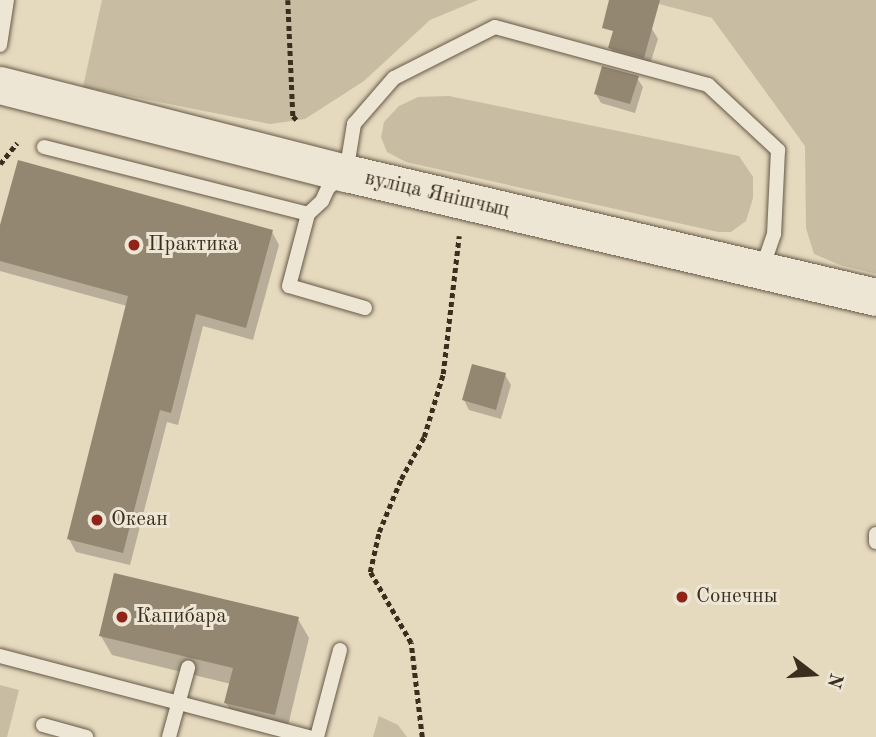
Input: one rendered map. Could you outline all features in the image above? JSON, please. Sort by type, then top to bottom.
[{"type":"street","name":"вуліца Янішчыц","points":[[0,85],[346,173],[876,297]]},
{"type":"lane","points":[[0,45],[7,0]]},
{"type":"lane","points":[[365,308],[289,286],[308,214],[322,201],[328,188],[346,173],[354,124],[394,78],[495,27],[708,85],[778,150],[774,234],[761,272]]},
{"type":"lane","points":[[44,147],[308,214]]},
{"type":"lane","points":[[876,534],[876,542]]},
{"type":"lane","points":[[317,737],[340,650]]},
{"type":"lane","points":[[0,656],[309,737]]},
{"type":"lane","points":[[169,737],[188,668]]},
{"type":"lane","points":[[43,725],[86,737]]},
{"type":"path","points":[[288,0],[293,116],[302,125]]},
{"type":"path","points":[[422,737],[411,643],[370,572],[379,532],[401,478],[424,437],[443,374],[458,265],[460,227]]},
{"type":"shaded area","points":[[102,0],[478,0],[430,20],[364,81],[305,119],[270,124],[83,87]]},
{"type":"shaded area","points":[[644,0],[876,0],[876,274],[840,265],[814,254],[806,228],[805,146],[712,18]]},
{"type":"shaded area","points":[[449,96],[739,156],[753,177],[753,198],[746,221],[731,232],[718,232],[406,162],[387,152],[381,137],[384,122],[399,106],[418,97]]},
{"type":"shaded area","points":[[0,685],[19,690],[7,737],[0,737]]},
{"type":"shaded area","points":[[379,716],[398,725],[407,737],[373,737]]},
{"type":"building","points":[[609,0],[660,0],[644,58],[608,48],[613,31],[602,28]]},
{"type":"building","points":[[602,66],[639,76],[630,104],[594,94]]},
{"type":"building","name":"Практика","points":[[18,160],[273,230],[246,328],[196,314],[171,413],[160,410],[123,553],[67,539],[128,296],[0,261],[0,225]]},
{"type":"building","points":[[472,364],[506,373],[496,410],[462,400]]},
{"type":"building","points":[[114,573],[299,617],[275,715],[224,703],[233,668],[99,636]]},
{"type":"place","name":"Практика","points":[[134,245]]},
{"type":"place","name":"Океан","points":[[97,520]]},
{"type":"place","name":"Сонечны","points":[[682,597]]},
{"type":"place","name":"Капибара","points":[[122,617]]}]
